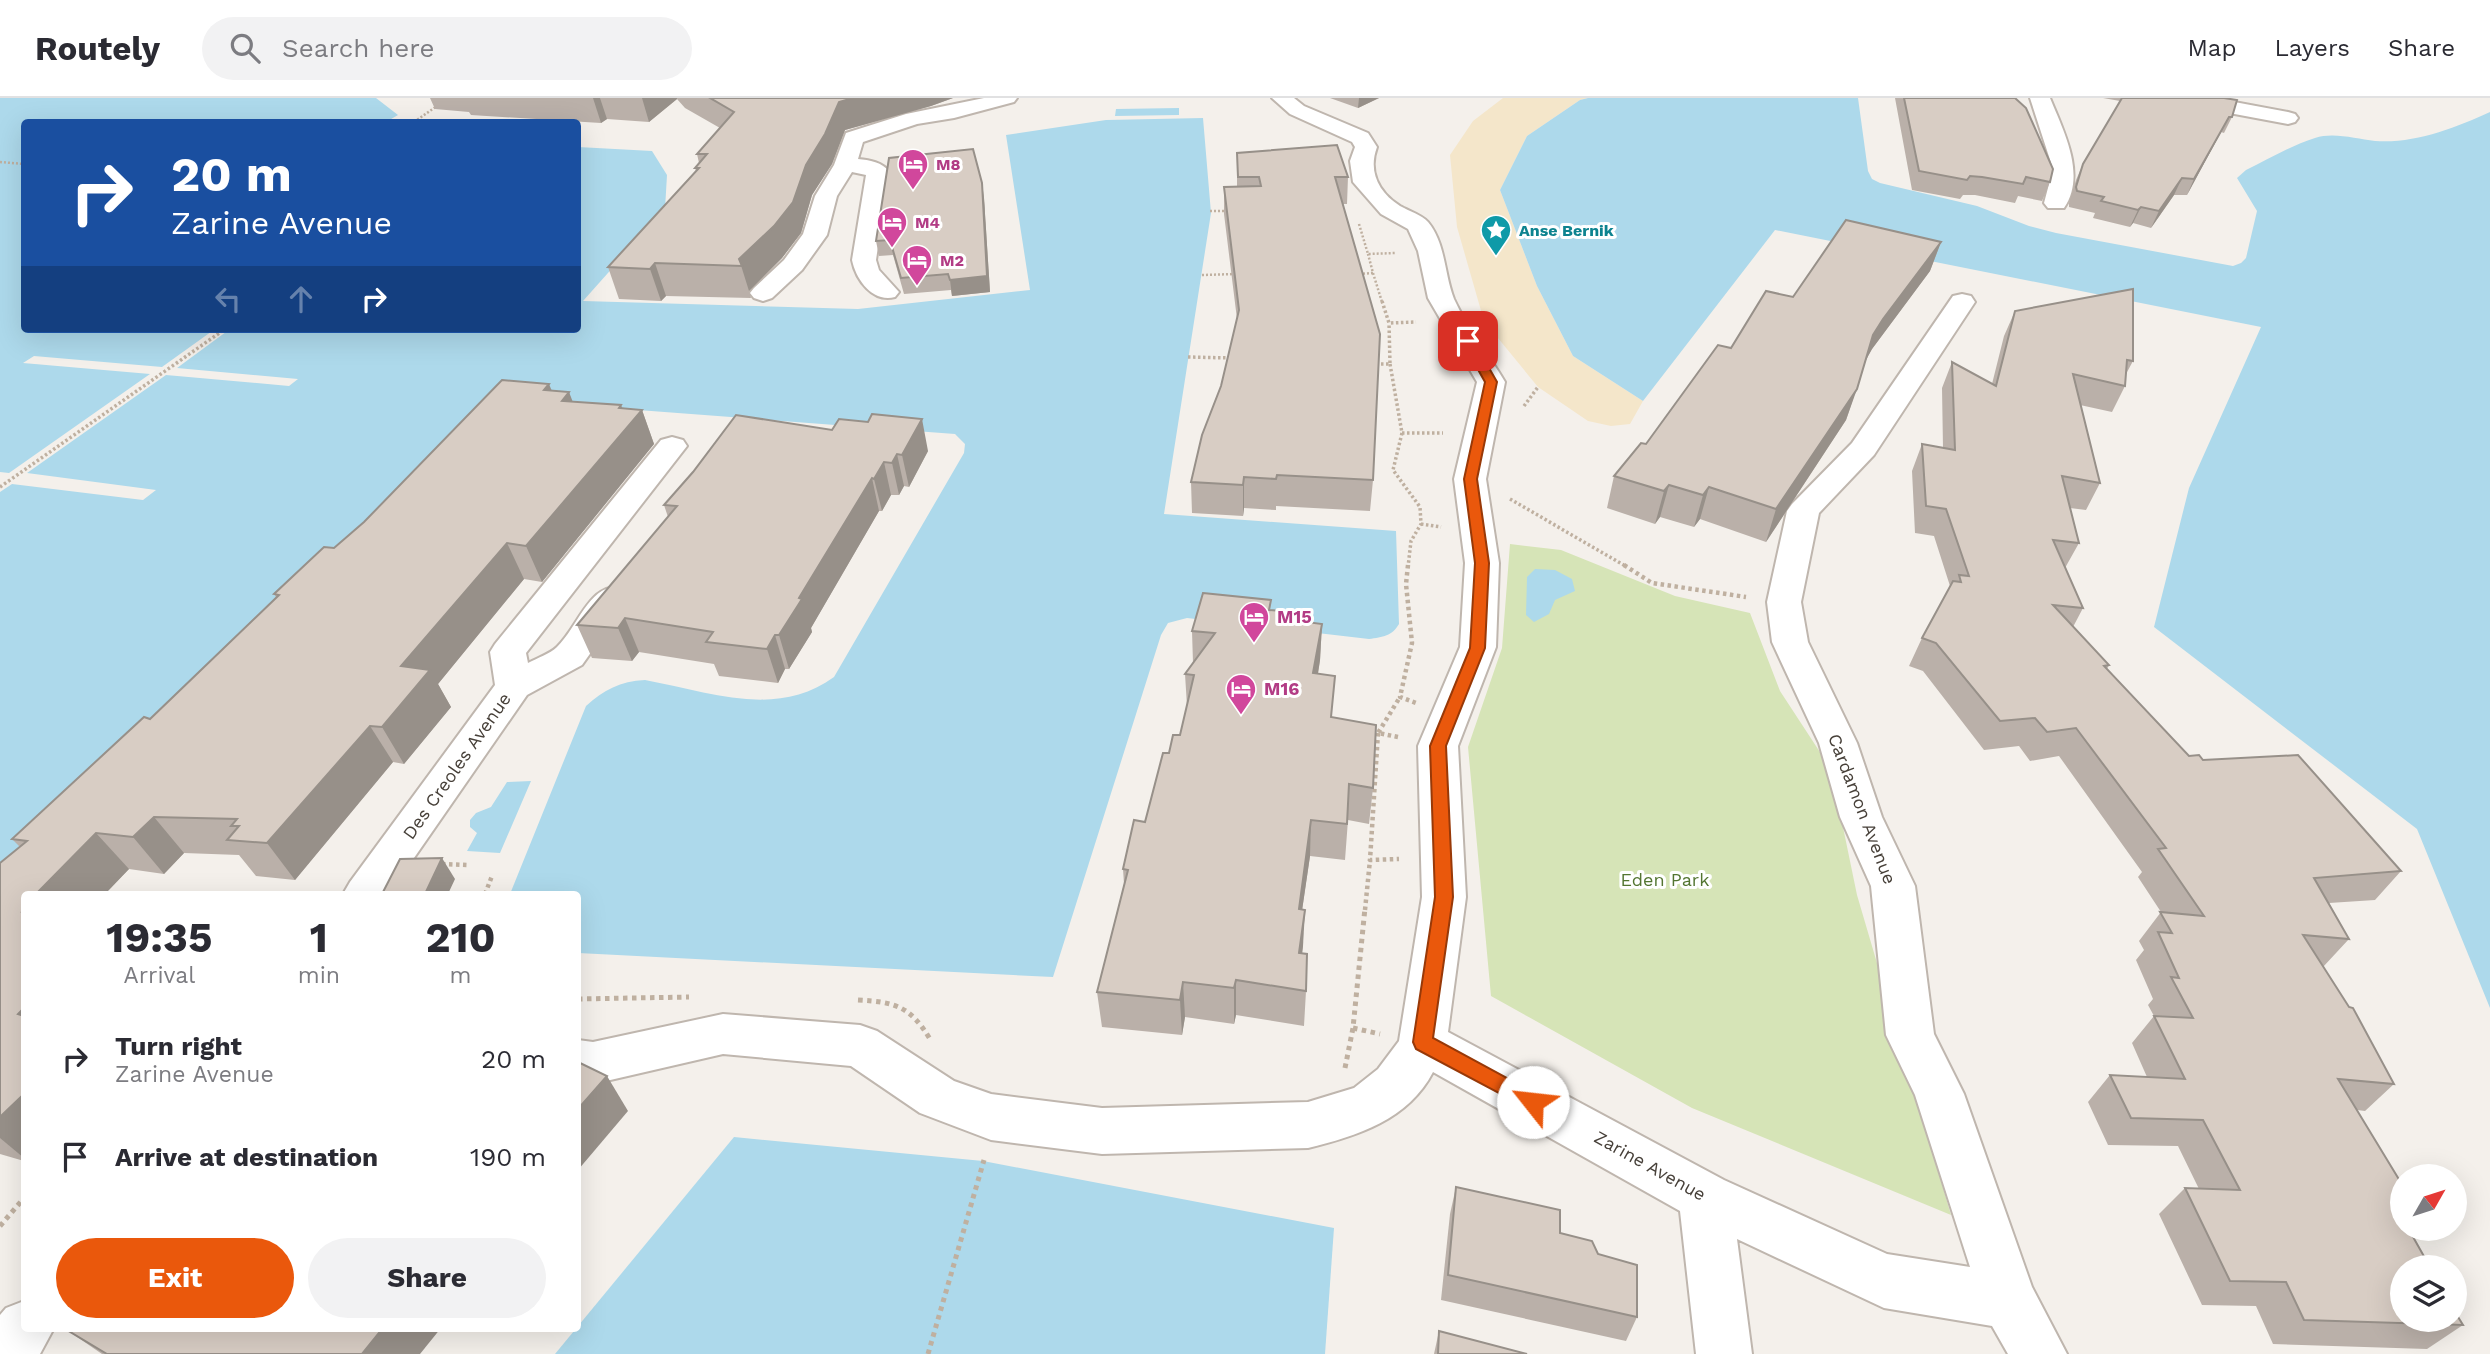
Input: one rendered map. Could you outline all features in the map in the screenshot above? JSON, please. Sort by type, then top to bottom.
[{"type":"street","points":[[762,293],[793,265],[815,235],[826,195],[845,165],[854,138],[913,118],[954,112],[1007,98]]},
{"type":"street","points":[[581,1061],[593,1063],[723,1034],[860,1046],[937,1097],[991,1117],[1102,1131],[1308,1125],[1341,1117],[1372,1104],[1395,1084],[1414,1061],[1423,1042],[1444,897],[1438,746],[1478,648],[1482,563],[1470,479],[1491,382],[1457,320],[1441,298],[1430,251],[1418,225],[1389,209],[1364,182],[1361,161],[1366,147],[1360,138],[1297,110],[1282,98]]},
{"type":"street","points":[[2040,98],[2064,169],[2056,203]]},
{"type":"street","points":[[2181,98],[2288,118]]},
{"type":"street","points":[[845,165],[865,166],[878,172],[864,260],[867,272],[886,292]]},
{"type":"street","name":"Cardamon Avenue","points":[[1962,302],[1863,449],[1803,511],[1784,602],[1790,642],[1838,743],[1861,817],[1893,886],[1910,1035],[1938,1094],[2009,1301],[2039,1354]]},
{"type":"street","points":[[514,686],[508,652],[672,446]]},
{"type":"street","name":"Des Creoles Avenue","points":[[367,891],[514,686],[569,657],[635,568]]},
{"type":"street","name":"Zarine Avenue","points":[[1423,1042],[1705,1197],[1884,1281],[2009,1301]]},
{"type":"street","points":[[1705,1197],[1724,1354]]},
{"type":"street","points":[[2,1354],[22,1332]]},
{"type":"path","points":[[418,119],[438,105]]},
{"type":"path","points":[[0,162],[21,164]]},
{"type":"path","points":[[1210,211],[1237,211]]},
{"type":"path","points":[[1359,219],[1389,323],[1390,364],[1402,433],[1393,470],[1420,507],[1421,524],[1411,541],[1406,584],[1412,643],[1399,697],[1450,716]]},
{"type":"path","points":[[1368,254],[1430,251]]},
{"type":"path","points":[[1359,274],[1373,273]]},
{"type":"path","points":[[1202,275],[1241,274]]},
{"type":"path","points":[[1389,323],[1457,320]]},
{"type":"path","points":[[0,487],[219,333]]},
{"type":"path","points":[[1188,357],[1242,359]]},
{"type":"path","points":[[1376,364],[1390,364]]},
{"type":"path","points":[[1521,409],[1538,387]]},
{"type":"path","points":[[1509,487],[1510,499],[1590,543],[1652,583],[1784,602]]},
{"type":"path","points":[[1344,1071],[1353,1028],[1370,860],[1378,733]]},
{"type":"path","points":[[1370,860],[1443,858]]},
{"type":"path","points":[[486,891],[492,876]]},
{"type":"path","points":[[581,999],[694,996]]},
{"type":"path","points":[[844,1000],[886,1002],[917,1015],[936,1050]]},
{"type":"path","points":[[928,1354],[984,1161]]},
{"type":"path","points":[[0,1226],[21,1202]]},
{"type":"green space","name":"Eden Park","points":[[1510,544],[1561,550],[1675,596],[1750,613],[1780,691],[1831,769],[1857,895],[1951,1215],[1692,1108],[1491,996],[1468,747],[1502,648]]},
{"type":"sand","name":"Anse Bernik","points":[[1503,98],[1588,98],[1580,100],[1527,136],[1500,190],[1537,286],[1573,356],[1643,401],[1630,424],[1611,426],[1588,421],[1538,387],[1484,321],[1457,227],[1450,155],[1473,121]]},
{"type":"water","points":[[0,98],[376,98],[398,115],[391,119],[21,119],[21,333],[581,333],[581,147],[652,151],[667,175],[665,209],[583,301],[858,309],[1030,290],[1006,135],[1106,120],[1203,118],[1211,213],[1164,514],[1396,531],[1399,624],[1387,635],[1369,639],[1187,618],[1168,623],[1161,635],[1053,977],[581,953],[581,891],[511,891],[586,706],[599,695],[628,682],[645,680],[742,699],[766,700],[812,690],[834,677],[964,453],[965,444],[955,434],[545,403],[0,880]]},
{"type":"water","points":[[1858,98],[1868,171],[1872,179],[1880,183],[1977,206],[2029,226],[2056,233],[2233,266],[2246,258],[2257,211],[2237,178],[2246,170],[2289,148],[2322,136],[2375,141],[2405,140],[2449,129],[2490,112],[2490,1008],[2417,829],[2154,627],[2189,488],[2261,327],[1775,230],[1643,401],[1573,356],[1537,286],[1500,190],[1527,136],[1580,100]]},
{"type":"water","points":[[1179,108],[1179,115],[1115,116],[1116,109]]},
{"type":"water","points":[[1535,569],[1555,570],[1572,579],[1575,591],[1555,600],[1549,614],[1534,622],[1526,615],[1527,577]]},
{"type":"water","points":[[531,781],[500,853],[467,851],[477,833],[470,827],[470,820],[476,813],[491,807],[507,782]]},
{"type":"water","points":[[734,1137],[983,1161],[1334,1228],[1325,1354],[555,1354],[573,1332],[581,1332],[581,1322]]},
{"type":"pier","points":[[209,333],[225,333],[177,368],[298,379],[289,386],[166,375],[27,473],[156,490],[143,500],[12,484],[0,492],[0,472],[9,473],[150,374],[23,363],[34,356],[162,367]]},
{"type":"building","points":[[710,98],[853,98],[839,102],[825,134],[806,165],[793,202],[774,226],[739,259],[742,266],[655,263],[650,269],[608,267],[699,168],[695,168],[707,154],[697,154],[734,112]]},
{"type":"building","points":[[1904,98],[2015,98],[2026,108],[2053,169],[2050,182],[2026,177],[2023,184],[1970,176],[1967,180],[1919,171]]},
{"type":"building","points":[[2122,98],[2237,100],[2232,117],[2229,117],[2194,179],[2182,178],[2159,211],[2141,207],[2138,210],[2101,201],[2104,197],[2077,191],[2083,164]]},
{"type":"building","points":[[1337,145],[1348,177],[1335,177],[1380,334],[1373,480],[1277,475],[1276,479],[1244,477],[1243,485],[1191,482],[1202,435],[1221,386],[1239,310],[1224,187],[1261,186],[1259,177],[1238,177],[1237,153]]},
{"type":"building","points":[[973,149],[982,183],[987,276],[950,280],[948,274],[901,278],[890,240],[876,241],[889,158]]},
{"type":"building","points":[[1846,220],[1941,242],[1873,335],[1857,389],[1776,509],[1709,487],[1703,495],[1669,485],[1664,491],[1614,476],[1641,443],[1646,444],[1718,345],[1731,348],[1766,291],[1793,297]]},
{"type":"building","points":[[2133,289],[2133,361],[2127,360],[2125,386],[2073,374],[2100,483],[2062,476],[2079,543],[2053,540],[2083,608],[2053,605],[2109,665],[2104,666],[2189,756],[2199,755],[2203,760],[2298,755],[2401,871],[2314,878],[2349,939],[2303,935],[2349,1007],[2353,1008],[2394,1084],[2338,1079],[2390,1165],[2390,1241],[2415,1241],[2423,1255],[2390,1255],[2390,1323],[2304,1320],[2286,1282],[2230,1281],[2185,1188],[2240,1190],[2203,1120],[2131,1118],[2110,1075],[2185,1079],[2154,1016],[2193,1018],[2171,977],[2179,978],[2158,932],[2172,933],[2160,912],[2204,916],[2158,849],[2166,848],[2076,728],[2047,732],[2035,718],[2000,721],[1936,643],[1922,638],[1953,581],[1961,582],[1959,575],[1969,576],[1946,509],[1926,506],[1922,444],[1955,450],[1952,362],[1996,386],[2015,311]]},
{"type":"building","points":[[502,380],[549,384],[544,390],[569,392],[562,401],[621,405],[619,408],[642,410],[526,546],[507,543],[401,666],[430,670],[382,727],[370,726],[267,843],[227,840],[239,826],[231,826],[237,819],[154,817],[133,837],[96,833],[39,891],[21,891],[21,1011],[18,1014],[21,1015],[21,1097],[0,1117],[0,863],[27,841],[12,839],[144,717],[150,719],[279,595],[274,594],[324,547],[334,548],[364,522]]},
{"type":"building","points":[[872,414],[922,419],[902,455],[897,454],[892,463],[884,462],[874,479],[872,478],[799,598],[802,599],[767,649],[706,642],[713,632],[625,618],[618,628],[577,625],[677,506],[664,505],[736,415],[832,430],[839,419],[868,422]]},
{"type":"building","points":[[1203,593],[1271,600],[1269,610],[1293,612],[1291,620],[1322,624],[1313,673],[1335,676],[1331,717],[1376,725],[1373,788],[1349,784],[1347,824],[1311,820],[1299,909],[1305,910],[1299,953],[1307,954],[1306,991],[1236,980],[1234,988],[1183,982],[1180,1000],[1097,992],[1128,870],[1123,869],[1134,820],[1145,822],[1163,753],[1169,753],[1173,735],[1180,735],[1194,675],[1185,674],[1215,633],[1192,631]]},
{"type":"building","points":[[442,858],[426,891],[384,891],[400,859]]},
{"type":"building","points":[[581,1063],[607,1076],[581,1106]]},
{"type":"building","points":[[1456,1187],[1560,1210],[1560,1233],[1592,1241],[1598,1254],[1637,1265],[1637,1317],[1448,1275]]},
{"type":"building","points":[[1439,1331],[1527,1354],[1438,1354]]},
{"type":"building","points":[[70,1332],[380,1332],[362,1354],[107,1354]]},
{"type":"place","name":"M8","points":[[913,191]]},
{"type":"place","name":"M4","points":[[892,249]]},
{"type":"place","name":"Anse Bernik","points":[[1496,257]]},
{"type":"place","name":"M2","points":[[917,287]]},
{"type":"place","name":"M15","points":[[1254,644]]},
{"type":"place","name":"M16","points":[[1241,716]]},
{"type":"route","points":[[1468,341],[1491,382],[1470,479],[1482,563],[1478,648],[1438,746],[1444,897],[1423,1042],[1533,1102]]}]
